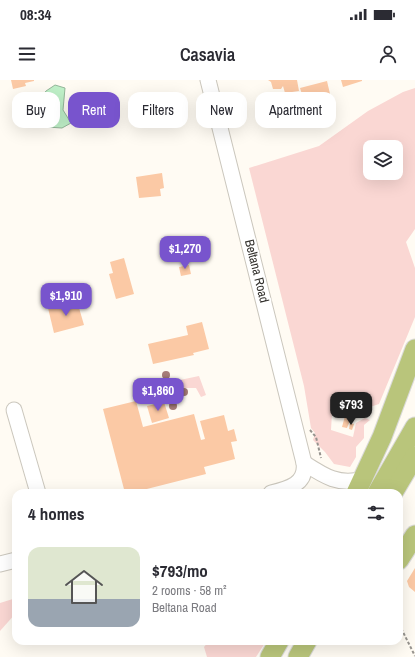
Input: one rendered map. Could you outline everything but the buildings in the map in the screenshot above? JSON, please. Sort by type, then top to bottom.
[{"type":"main road","points":[[360,486],[382,438],[415,349]]},
{"type":"main road","points":[[379,489],[415,428]]},
{"type":"main road","points":[[395,489],[415,456]]},
{"type":"main road","points":[[403,554],[415,535]]},
{"type":"main road","points":[[270,657],[277,645]]},
{"type":"main road","points":[[281,657],[288,645]]},
{"type":"main road","points":[[298,657],[305,645]]},
{"type":"street","name":"Beltana Road","points":[[208,80],[304,463]]},
{"type":"street","points":[[14,410],[37,489]]},
{"type":"street","points":[[304,463],[326,476],[337,480],[352,481],[360,486]]},
{"type":"street","points":[[284,489],[291,487],[299,481],[305,472],[304,463]]},
{"type":"street","points":[[0,564],[12,561]]},
{"type":"path","points":[[307,424],[310,431],[316,437],[321,458],[325,463]]},
{"type":"path","points":[[403,632],[415,656]]},
{"type":"shaded area","points":[[55,85],[65,88],[63,110],[68,118],[68,125],[62,128],[60,128],[60,92],[45,92]]},
{"type":"shaded area","points":[[415,88],[415,229],[406,242],[415,268],[415,317],[379,404],[367,408],[342,402],[332,413],[331,430],[353,437],[356,423],[365,418],[370,420],[364,425],[364,438],[356,447],[356,457],[350,467],[334,464],[313,440],[315,433],[311,428],[304,386],[249,168],[319,146],[368,111],[403,92]]},
{"type":"shaded area","points":[[199,376],[206,395],[201,397],[196,388],[175,388],[175,381]]},
{"type":"shaded area","points":[[12,599],[12,618],[0,631],[0,603]]},
{"type":"shaded area","points":[[206,645],[264,645],[256,657],[207,657],[204,647]]}]
